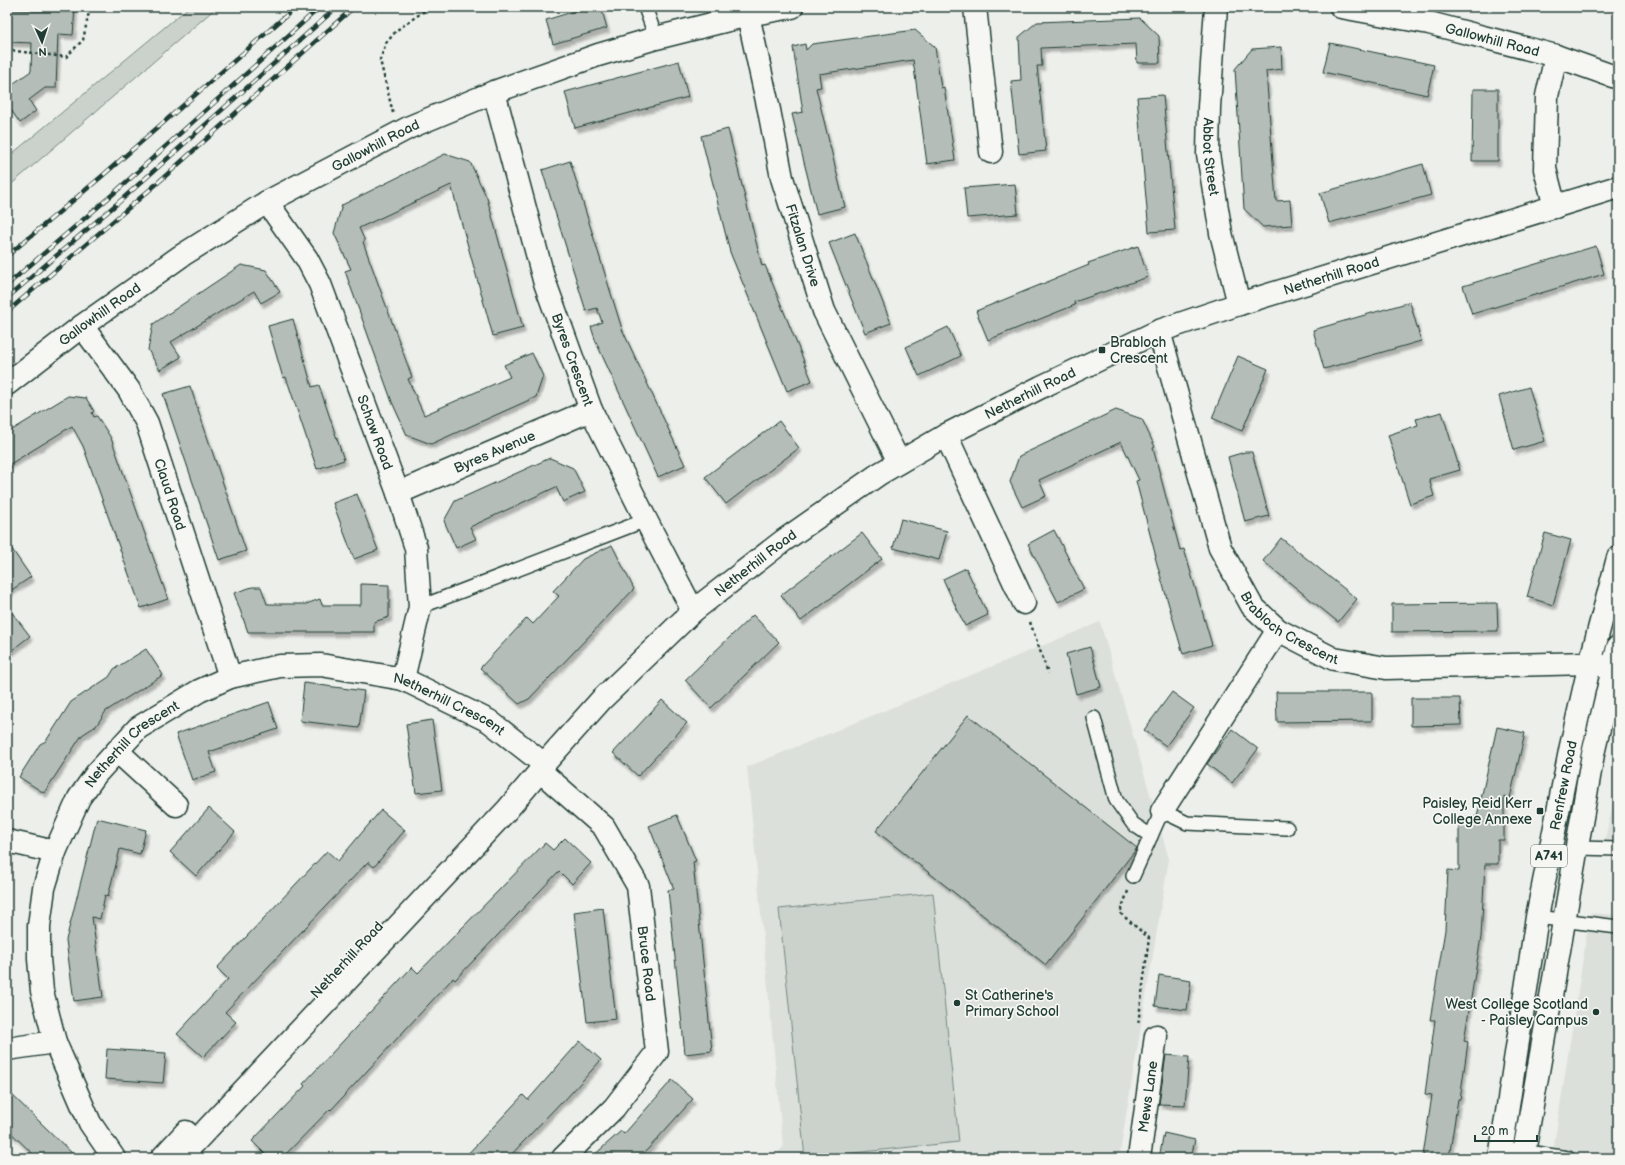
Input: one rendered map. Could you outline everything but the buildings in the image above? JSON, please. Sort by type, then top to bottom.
[{"type":"street","name":"Gallowhill Road","points":[[7,384],[82,326],[181,256],[267,202],[401,132],[494,92],[598,55],[656,38],[748,15],[792,7]]},
{"type":"street","points":[[975,7],[991,152]]},
{"type":"street","name":"Abbot Street","points":[[1216,7],[1209,107],[1208,154],[1221,234],[1239,304]]},
{"type":"street","name":"Gallowhill Road","points":[[1341,7],[1429,23],[1556,56],[1618,78]]},
{"type":"street","name":"Fitzalan Drive","points":[[748,15],[782,178],[824,312],[899,462]]},
{"type":"street","points":[[1555,207],[1545,169],[1548,96],[1556,56]]},
{"type":"street","name":"Byres Crescent","points":[[494,92],[544,280],[591,410],[693,611]]},
{"type":"street","name":"Netherhill Road","points":[[180,1158],[496,821],[602,699],[693,611],[783,541],[899,462],[946,435],[1041,387],[1159,331],[1239,304],[1618,187]]},
{"type":"street","name":"Schaw Road","points":[[267,202],[307,259],[320,284],[398,493],[416,548],[420,607],[403,679]]},
{"type":"street","name":"Claud Road","points":[[82,326],[130,390],[147,423],[230,677]]},
{"type":"street","name":"Brabloch Crescent","points":[[1159,331],[1220,548],[1252,606],[1278,630],[1334,659],[1386,668],[1590,662],[1613,668]]},
{"type":"street","name":"Byres Avenue","points":[[398,493],[591,410]]},
{"type":"street","points":[[946,435],[1024,603]]},
{"type":"street","name":"Renfrew Road","points":[[1501,1153],[1537,917],[1571,746],[1590,662],[1618,558]]},
{"type":"street","points":[[1162,811],[1278,630]]},
{"type":"street","name":"Renfrew Road","points":[[1524,1155],[1594,754],[1618,647]]},
{"type":"street","name":"Netherhill Crescent","points":[[114,1158],[90,1123],[55,1042],[42,991],[39,959],[39,926],[44,888],[55,852],[79,798],[96,774],[138,728],[199,691],[230,677],[280,666],[321,665],[403,679],[489,721],[542,768]]},
{"type":"street","points":[[117,751],[176,805]]},
{"type":"street","name":"Netherhill Road","points":[[162,1158],[495,802],[542,768]]},
{"type":"street","name":"Bruce Road","points":[[542,768],[604,827],[638,886],[657,1052],[614,1108],[563,1158]]},
{"type":"street","points":[[7,841],[55,852]]},
{"type":"street","name":"Mews Lane","points":[[1139,1158],[1146,1034]]},
{"type":"street","points":[[7,1049],[55,1042]]},
{"type":"lane","points":[[645,7],[656,38]]},
{"type":"lane","points":[[420,607],[646,520]]},
{"type":"lane","points":[[1094,718],[1116,800],[1134,824],[1150,836]]},
{"type":"lane","points":[[1133,876],[1162,811],[1187,823],[1287,828]]},
{"type":"lane","points":[[1578,848],[1618,849]]},
{"type":"lane","points":[[1537,917],[1618,927]]},
{"type":"lane","points":[[1501,1153],[1568,1158]]},
{"type":"path","points":[[7,47],[15,51],[66,57],[83,40],[90,7]]},
{"type":"path","points":[[401,132],[390,105],[380,60],[386,44],[397,30],[430,7]]},
{"type":"path","points":[[1024,603],[1048,673]]},
{"type":"path","points":[[1133,876],[1120,913],[1149,938],[1146,1034]]},
{"type":"shaded area","points":[[189,7],[217,7],[7,188],[7,158]]},
{"type":"shaded area","name":"St Catherine's Primary School","points":[[1100,622],[1169,859],[1119,1158],[773,1158],[783,1147],[747,767]]},
{"type":"shaded area","points":[[1618,783],[1618,852],[1602,852]]},
{"type":"shaded area","points":[[933,893],[959,1142],[805,1158],[779,909]]},
{"type":"shaded area","name":"West College Scotland - Paisley Campus","points":[[1590,913],[1618,915],[1618,1158],[1552,1158]]},
{"type":"railway","points":[[7,256],[101,177],[296,7]]},
{"type":"railway","points":[[7,285],[113,194],[320,7]]},
{"type":"railway","points":[[7,298],[119,202],[337,7]]},
{"type":"railway","points":[[7,312],[153,187],[354,7]]},
{"type":"place","name":"Brabloch Crescent","points":[[1102,350]]},
{"type":"place","name":"Paisley, Reid Kerr College Annexe","points":[[1540,811]]},
{"type":"place","name":"St Catherine's Primary School","points":[[957,1003]]},
{"type":"place","name":"West College Scotland - Paisley Campus","points":[[1596,1012]]}]
